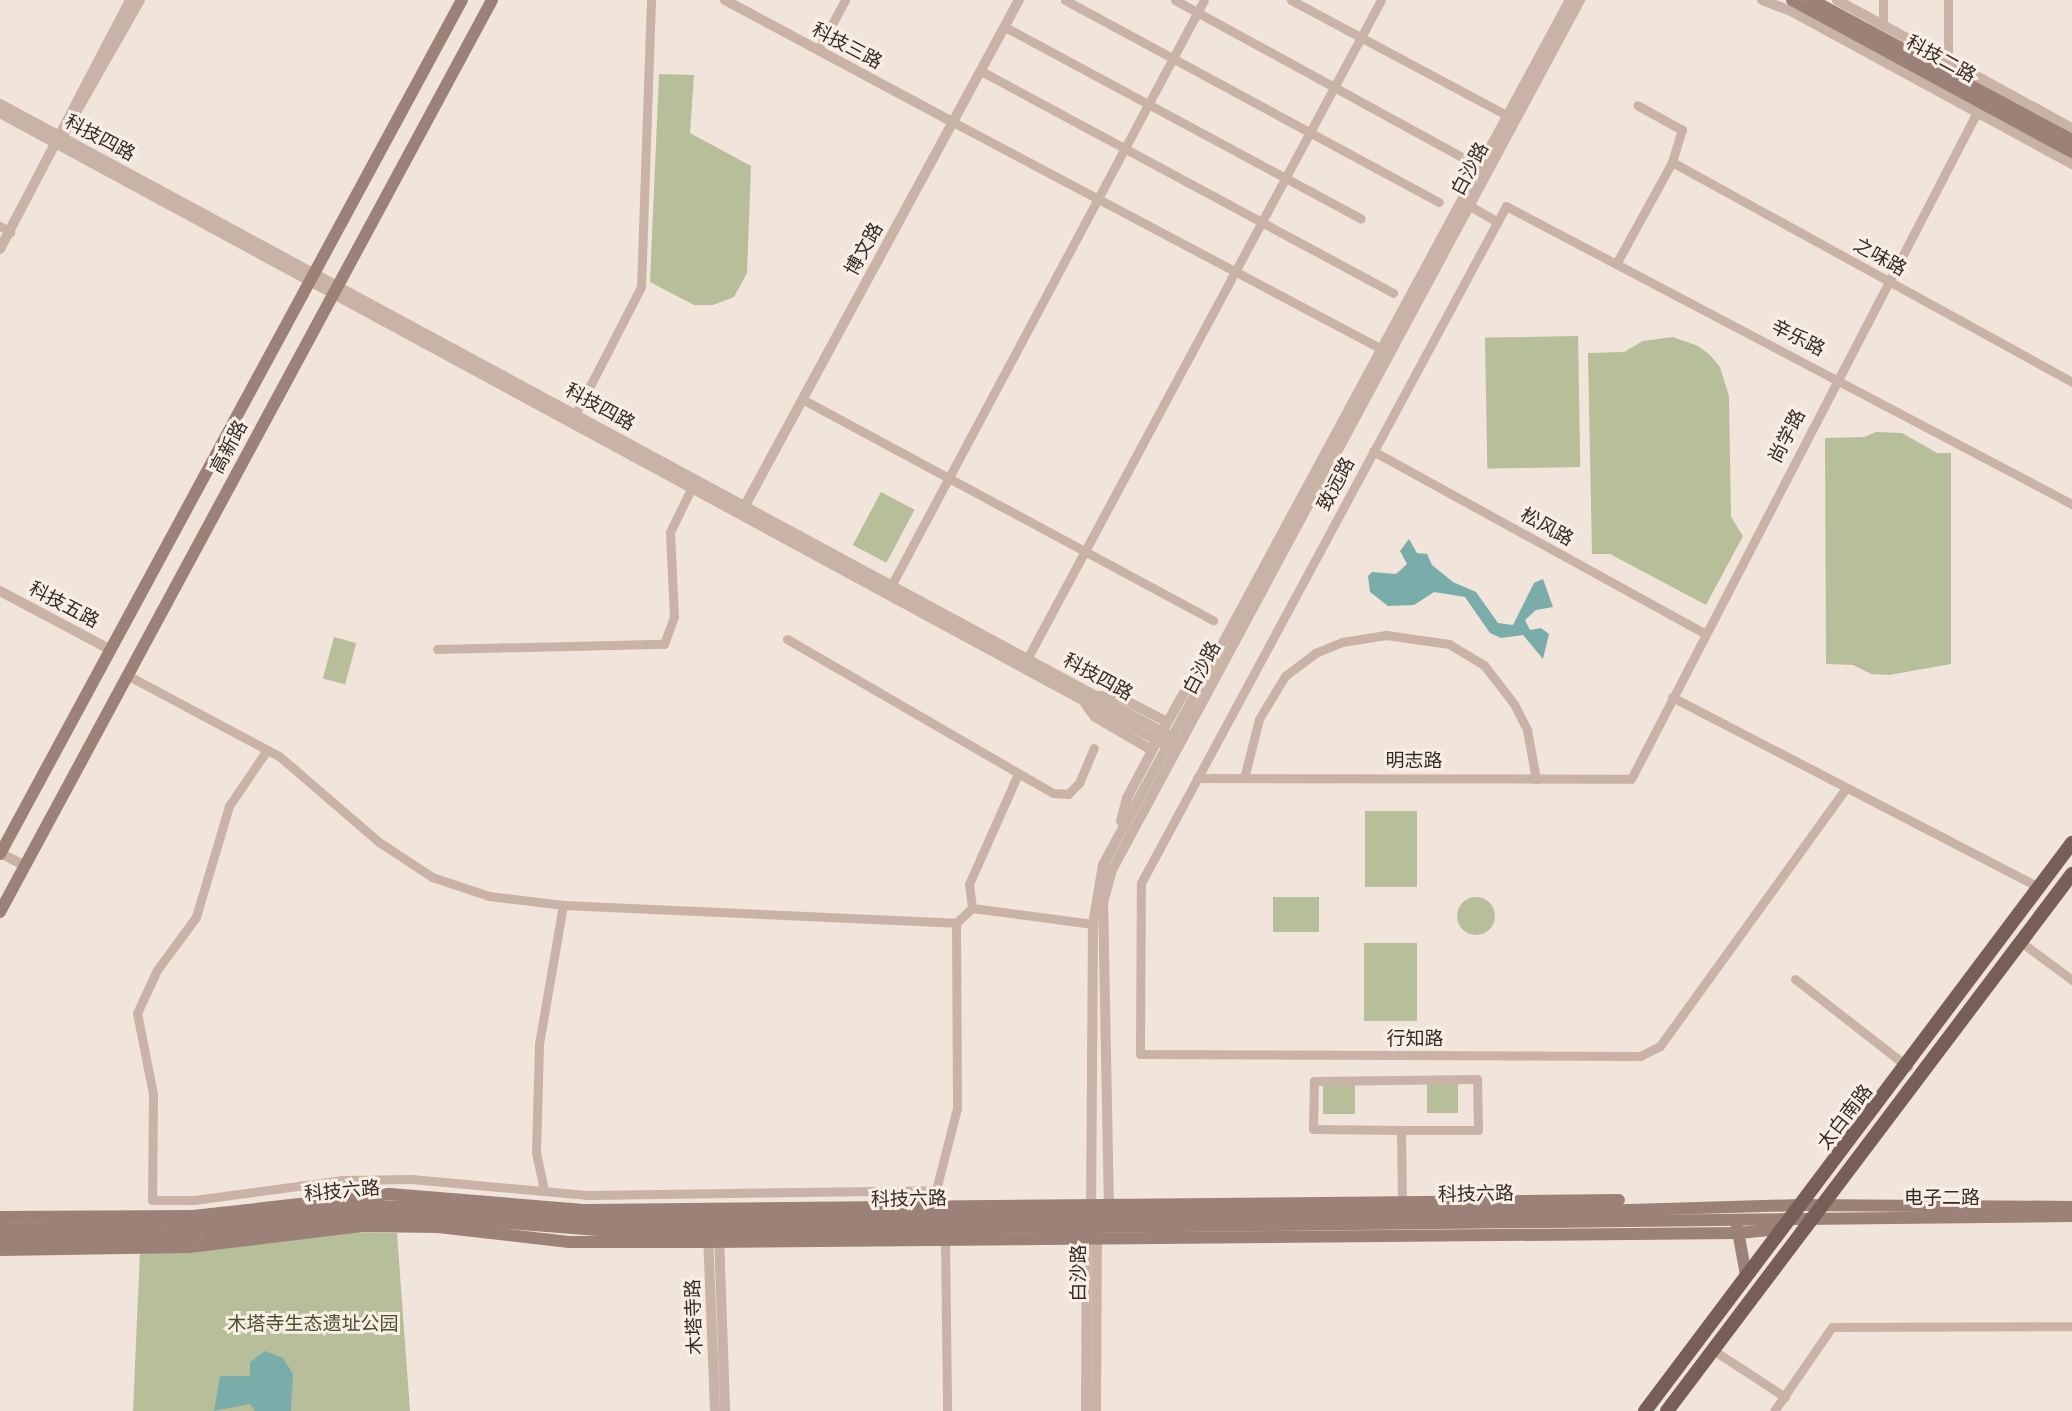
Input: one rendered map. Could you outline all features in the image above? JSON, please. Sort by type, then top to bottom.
[{"type":"main road","name":"高新路","points":[[0,854],[463,0]]},
{"type":"main road","name":"高新路","points":[[0,912],[492,0]]},
{"type":"main road","name":"科技二路","points":[[1793,0],[2072,152]]},
{"type":"main road","name":"科技二路","points":[[1812,0],[2072,140]]},
{"type":"main road","name":"太白南路","points":[[1645,1411],[1784,1224],[1908,1067],[2072,844]]},
{"type":"main road","name":"太白南路","points":[[1667,1411],[2072,874]]},
{"type":"main road","points":[[0,1217],[193,1216],[390,1195],[586,1210],[1092,1226],[1740,1233],[1784,1224]]},
{"type":"main road","points":[[1402,1214],[1802,1202],[1816,1213]]},
{"type":"main road","name":"科技六路","points":[[0,1229],[214,1225],[355,1207],[415,1206],[545,1219],[714,1231]]},
{"type":"main road","name":"电子二路","points":[[1816,1213],[2072,1207]]},
{"type":"main road","name":"科技六路","points":[[1092,1226],[1109,1211],[1735,1219],[1784,1224],[1816,1213]]},
{"type":"main road","name":"电子二路","points":[[1816,1213],[2072,1216]]},
{"type":"main road","name":"科技六路","points":[[0,1239],[163,1238],[352,1217],[416,1216],[574,1230],[714,1231],[1092,1226],[1402,1214]]},
{"type":"main road","points":[[1735,1219],[1740,1233],[1746,1275]]},
{"type":"main road","points":[[0,1250],[189,1247],[362,1226],[438,1227],[569,1242],[714,1231],[945,1239],[1092,1226]]},
{"type":"street","points":[[60,139],[130,0]]},
{"type":"street","points":[[0,249],[5,229],[140,0]]},
{"type":"street","points":[[573,418],[641,287],[651,0]]},
{"type":"street","name":"科技三路","points":[[725,0],[953,122]]},
{"type":"street","points":[[818,50],[845,0]]},
{"type":"street","name":"博文路","points":[[742,511],[1019,0]]},
{"type":"street","points":[[1065,0],[1439,202]]},
{"type":"street","points":[[1175,0],[1464,158]]},
{"type":"street","points":[[891,586],[1204,0]]},
{"type":"street","points":[[1291,0],[1508,116]]},
{"type":"street","points":[[1027,659],[1381,0]]},
{"type":"street","name":"白沙路","points":[[1109,1211],[1103,1107],[1103,903],[1112,870],[1167,740],[1386,352],[1508,116],[1569,6],[1580,0]]},
{"type":"street","points":[[1569,6],[1586,0]]},
{"type":"street","points":[[1762,0],[1793,12],[1925,88],[1977,112],[2072,164]]},
{"type":"street","points":[[1837,0],[2072,128]]},
{"type":"street","points":[[1883,0],[1883,25]]},
{"type":"street","points":[[1948,0],[1948,60]]},
{"type":"street","name":"白沙路","points":[[1096,1411],[1092,1226],[1093,924],[1103,865],[1167,740],[1470,206],[1569,6]]},
{"type":"street","points":[[1004,27],[1361,219]]},
{"type":"street","points":[[981,71],[1393,293]]},
{"type":"street","name":"科技四路","points":[[0,104],[311,278],[573,418],[1082,700],[1167,740]]},
{"type":"street","points":[[1616,264],[1672,162],[1682,130],[1637,105]]},
{"type":"street","name":"尚学路","points":[[1631,779],[1836,378],[1977,112]]},
{"type":"street","name":"科技四路","points":[[0,113],[60,139]]},
{"type":"street","points":[[953,122],[1386,352]]},
{"type":"street","name":"之味路","points":[[1672,162],[2072,382]]},
{"type":"street","points":[[1470,206],[1498,222]]},
{"type":"street","name":"辛乐路","points":[[1506,206],[2072,504]]},
{"type":"street","name":"致远路","points":[[1197,778],[1506,206]]},
{"type":"street","points":[[802,399],[1213,620]]},
{"type":"street","name":"科技四路","points":[[573,418],[691,489],[742,511],[891,586],[1096,696],[1167,740]]},
{"type":"street","name":"松风路","points":[[1373,451],[1704,634]]},
{"type":"street","points":[[437,649],[664,644],[674,617],[670,532],[691,489]]},
{"type":"street","name":"科技五路","points":[[0,591],[111,650]]},
{"type":"street","points":[[1244,778],[1259,719],[1285,676],[1315,653],[1342,642],[1386,635],[1448,644],[1484,665],[1514,704],[1527,730],[1536,779]]},
{"type":"street","points":[[787,639],[1017,776],[1053,793],[1069,794],[1079,783],[1094,748]]},
{"type":"street","points":[[127,675],[267,750],[379,842],[432,877],[489,896],[563,905],[956,923],[972,908]]},
{"type":"street","points":[[1672,697],[2039,887]]},
{"type":"street","points":[[267,750],[246,774],[229,806],[197,916],[158,970],[137,1013],[153,1094],[152,1200],[194,1200],[341,1180],[411,1179],[588,1195],[936,1190],[957,1108],[956,923]]},
{"type":"street","points":[[972,908],[969,884],[1017,776]]},
{"type":"street","name":"明志路","points":[[1197,778],[1631,779]]},
{"type":"street","name":"行知路","points":[[1197,778],[1142,883],[1140,1055],[1640,1056],[1660,1046],[1846,788]]},
{"type":"street","points":[[0,854],[25,866]]},
{"type":"street","points":[[544,1190],[536,1153],[539,1044],[563,905]]},
{"type":"street","points":[[972,908],[1093,924]]},
{"type":"street","points":[[2021,942],[2072,980]]},
{"type":"street","points":[[1795,979],[1908,1067]]},
{"type":"street","points":[[1477,1079],[1478,1130],[1401,1130],[1313,1129],[1314,1081],[1477,1079]]},
{"type":"street","points":[[1401,1130],[1402,1214]]},
{"type":"street","name":"白沙路","points":[[1086,1411],[1092,1226]]},
{"type":"street","name":"木塔寺路","points":[[714,1231],[715,1411]]},
{"type":"street","name":"木塔寺路","points":[[714,1231],[725,1411]]},
{"type":"street","points":[[945,1239],[947,1411]]},
{"type":"street","points":[[1774,1411],[1832,1327],[2072,1326]]},
{"type":"street","points":[[1713,1350],[1785,1397]]},
{"type":"green space","points":[[659,74],[694,75],[690,133],[751,166],[747,273],[734,297],[713,305],[694,305],[650,282]]},
{"type":"green space","points":[[1578,336],[1580,467],[1487,469],[1485,338]]},
{"type":"green space","points":[[1673,337],[1698,346],[1710,355],[1720,367],[1729,396],[1731,517],[1743,536],[1706,605],[1610,554],[1592,554],[1588,353],[1624,352],[1643,341]]},
{"type":"green space","points":[[1876,432],[1902,433],[1937,453],[1951,453],[1951,664],[1889,675],[1871,674],[1853,665],[1826,664],[1825,438],[1864,437]]},
{"type":"green space","points":[[881,492],[915,510],[886,563],[853,545]]},
{"type":"green space","points":[[334,637],[356,643],[345,684],[323,679]]},
{"type":"green space","points":[[1365,811],[1417,811],[1417,887],[1365,887]]},
{"type":"green space","points":[[1273,897],[1319,897],[1319,932],[1273,932]]},
{"type":"green space","points":[[1476,897],[1490,902],[1495,916],[1490,930],[1476,935],[1462,930],[1457,916],[1462,902]]},
{"type":"green space","points":[[1364,943],[1417,943],[1417,1021],[1364,1021]]},
{"type":"green space","points":[[1427,1083],[1458,1083],[1458,1113],[1427,1113]]},
{"type":"green space","points":[[1323,1084],[1355,1084],[1355,1114],[1323,1114]]},
{"type":"green space","name":"木塔寺生态遗址公园","points":[[349,1232],[397,1233],[410,1411],[133,1411],[140,1251]]},
{"type":"water","points":[[1409,539],[1417,553],[1427,554],[1432,565],[1453,582],[1476,592],[1498,623],[1513,625],[1534,583],[1543,579],[1553,607],[1536,610],[1525,620],[1530,630],[1541,628],[1549,634],[1543,659],[1523,635],[1501,638],[1490,633],[1465,597],[1434,592],[1414,605],[1388,606],[1370,592],[1368,576],[1372,572],[1396,574],[1407,564],[1400,551]]},
{"type":"water","points":[[265,1351],[283,1358],[293,1374],[291,1411],[255,1411],[250,1404],[214,1411],[220,1376],[250,1376],[250,1362]]}]
